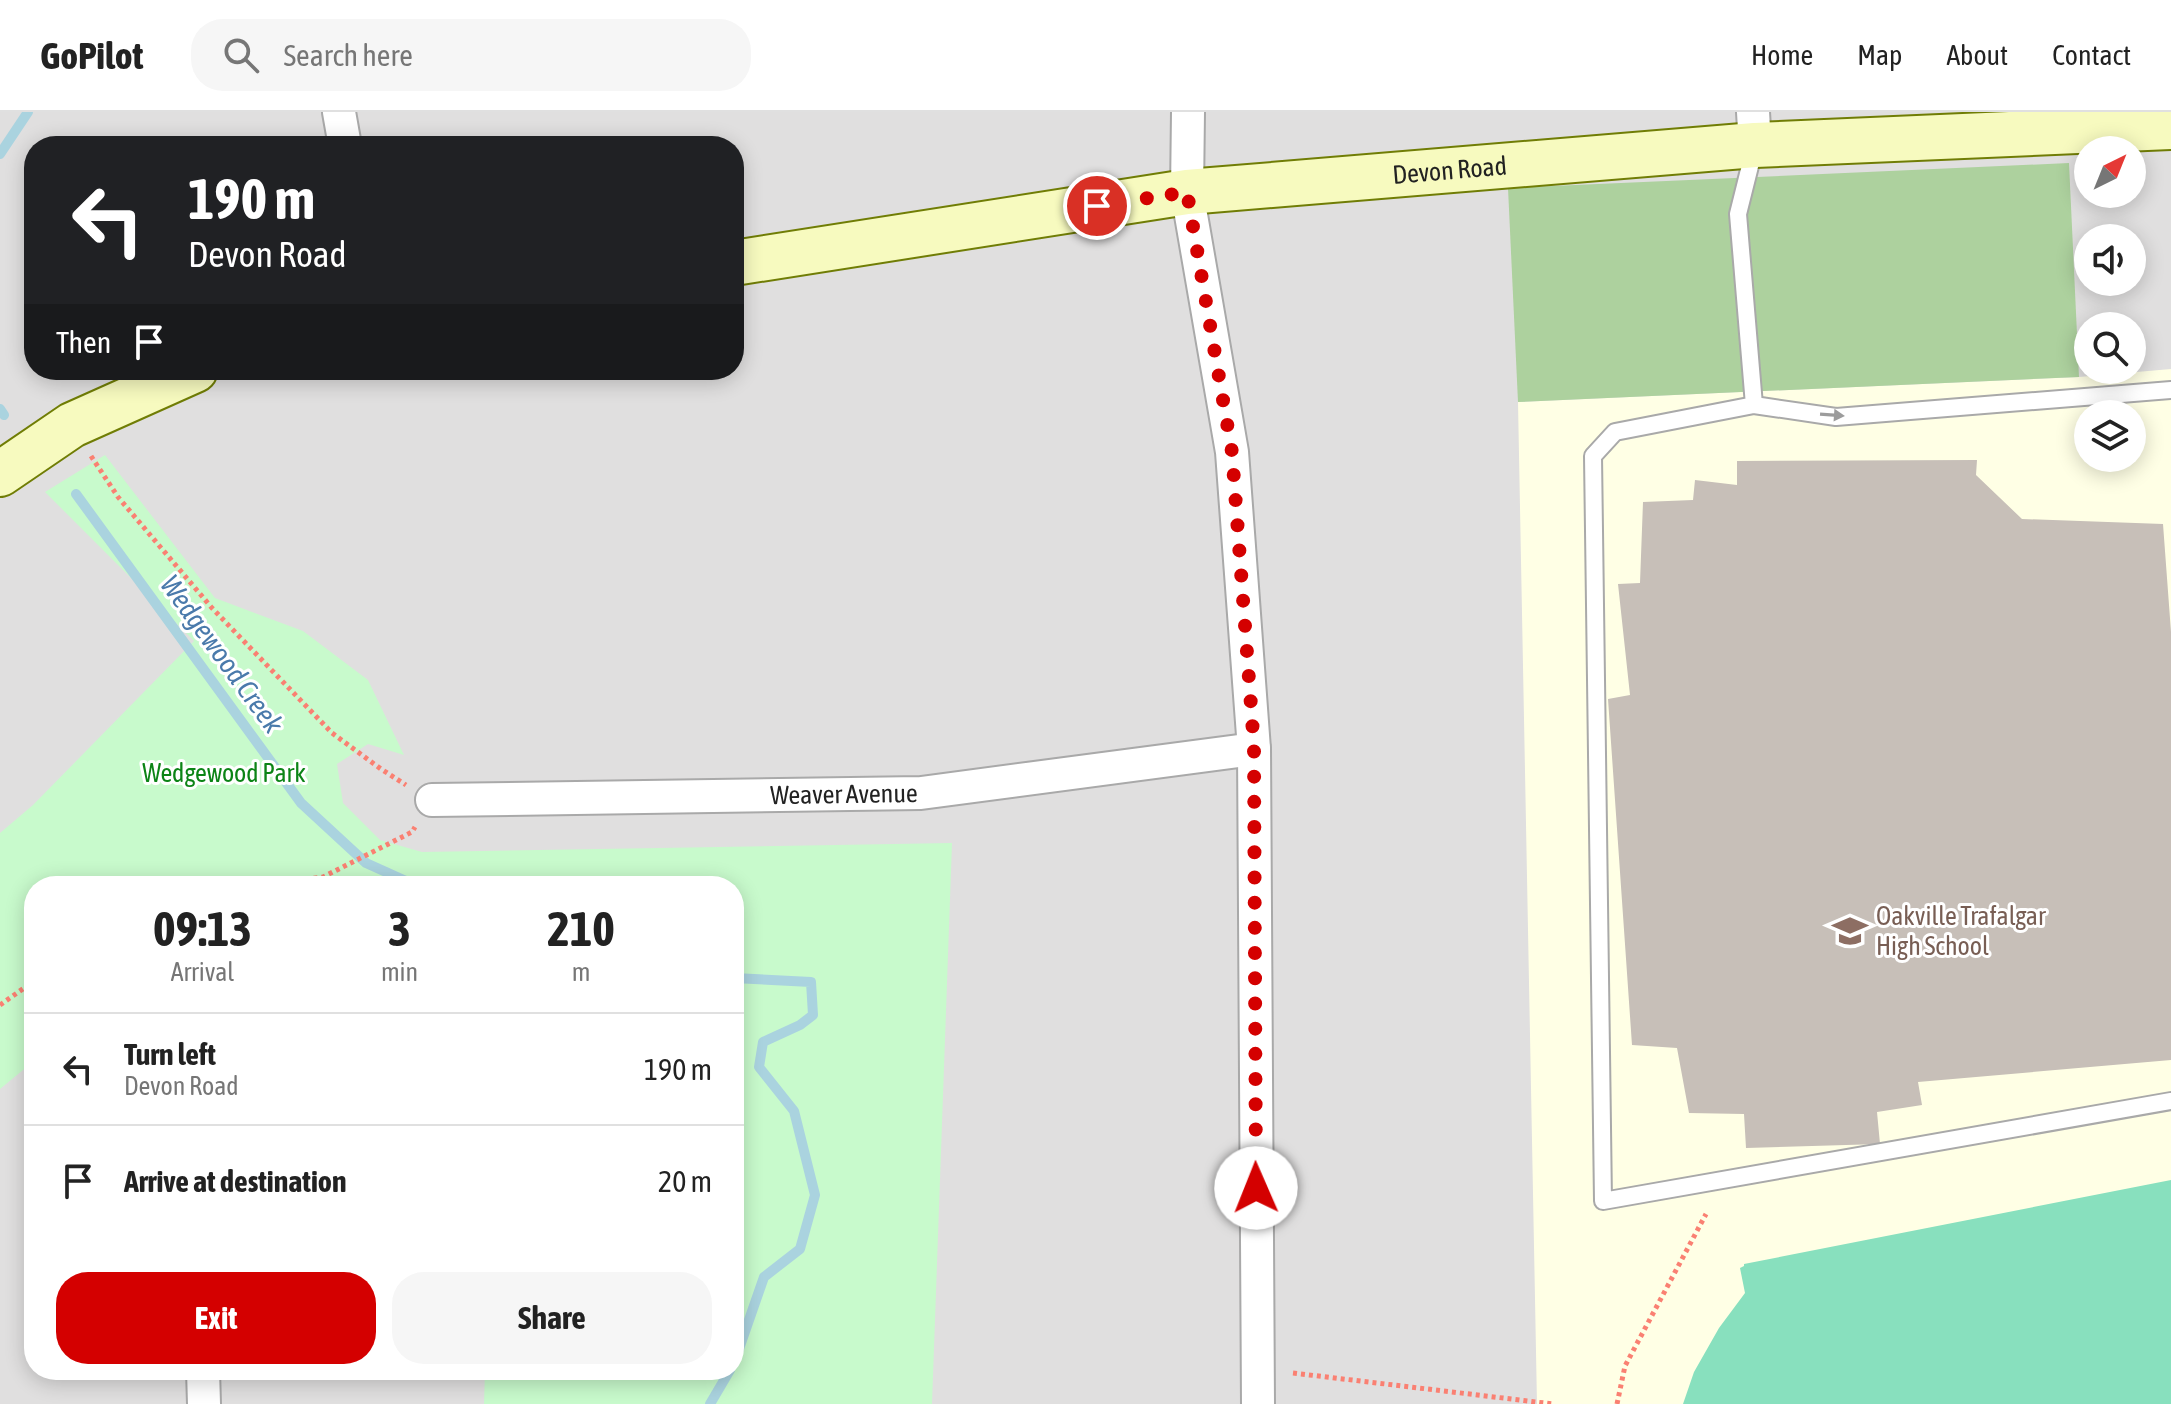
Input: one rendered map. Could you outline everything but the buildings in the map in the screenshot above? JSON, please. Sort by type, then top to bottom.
[{"type":"street","points":[[339,112],[343,136]]},
{"type":"street","points":[[1188,112],[1187,192],[1232,452],[1254,749],[1258,1404]]},
{"type":"street","name":"Devon Road","points":[[744,261],[1187,192],[1754,128],[2171,127]]},
{"type":"street","points":[[0,474],[72,425],[173,380]]},
{"type":"street","name":"Weaver Avenue","points":[[432,800],[921,793],[1254,749]]},
{"type":"street","points":[[203,1380],[204,1404]]},
{"type":"lane","points":[[1754,128],[1738,214],[1754,405]]},
{"type":"lane","points":[[2171,390],[1836,417],[1754,405],[1615,432],[1593,456],[1603,1201],[2171,1101]]},
{"type":"path","points":[[72,425],[118,497],[212,608],[332,733],[381,769],[432,800]]},
{"type":"path","points":[[325,876],[412,832]]},
{"type":"path","points":[[0,1005],[24,988]]},
{"type":"path","points":[[1617,1404],[1625,1366],[1706,1214]]},
{"type":"path","points":[[1293,1373],[1553,1404]]},
{"type":"shaded area","points":[[0,112],[2171,112],[2171,1404],[0,1404]]},
{"type":"shaded area","name":"Oakville Trafalgar High School","points":[[2171,369],[2171,1404],[1537,1404],[1518,402],[2074,377],[2074,384],[2146,384],[2146,371]]},
{"type":"green space","points":[[2069,163],[2076,312],[2074,377],[1518,402],[1508,188]]},
{"type":"green space","name":"Wedgewood Park","points":[[105,455],[215,598],[303,631],[368,680],[404,755],[368,744],[337,764],[343,803],[380,840],[422,852],[952,843],[932,1404],[484,1404],[485,1380],[744,1380],[744,876],[24,876],[24,1069],[0,1089],[0,833],[33,805],[194,641],[45,492]]},
{"type":"green space","points":[[2171,1180],[2171,1404],[1683,1404],[1694,1372],[1719,1328],[1745,1293],[1740,1268],[1744,1264]]},
{"type":"waterway","name":"Wedgewood Creek","points":[[0,154],[28,112]]},
{"type":"waterway","name":"Wedgewood Creek","points":[[0,409],[4,415]]},
{"type":"waterway","name":"Wedgewood Creek","points":[[76,494],[301,803],[366,863],[395,876]]},
{"type":"waterway","name":"Wedgewood Creek","points":[[744,979],[811,982],[813,1015],[800,1025],[763,1042],[759,1067],[794,1111],[815,1195],[800,1249],[764,1277],[744,1334]]},
{"type":"waterway","name":"Wedgewood Creek","points":[[710,1404],[724,1380]]},
{"type":"place","name":"Oakville Trafalgar High School","points":[[1850,931]]},
{"type":"route","points":[[1097,206],[1187,192],[1232,452],[1254,749],[1256,1188]]}]
